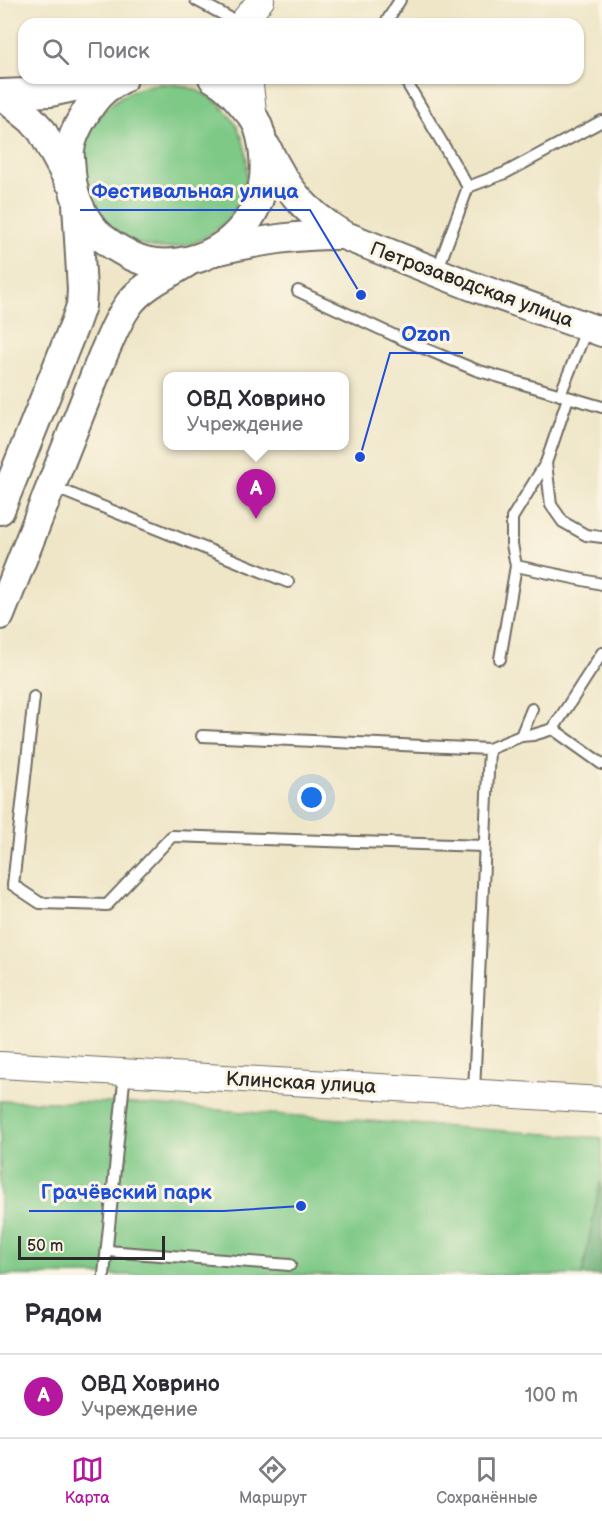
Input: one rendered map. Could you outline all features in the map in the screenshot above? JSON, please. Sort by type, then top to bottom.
[{"type":"main road","points":[[1,94],[50,92],[87,84]]},
{"type":"main road","points":[[0,510],[81,306],[82,290],[70,150],[80,121],[103,91],[114,84]]},
{"type":"main road","name":"Петрозаводская улица","points":[[222,84],[230,89],[259,129],[278,171],[295,196],[324,223],[343,235],[436,272],[595,330]]},
{"type":"main road","points":[[1,94],[42,131],[87,220],[103,239],[127,255],[146,261],[166,264],[204,256]]},
{"type":"main road","points":[[0,615],[117,323],[130,302],[148,286],[204,256],[236,235],[252,215],[262,190],[266,167],[259,129]]},
{"type":"main road","name":"Петрозаводская улица","points":[[204,256],[278,238],[321,234],[343,235]]},
{"type":"street","points":[[246,18],[261,0]]},
{"type":"street","points":[[260,18],[266,0]]},
{"type":"street","points":[[250,84],[259,129]]},
{"type":"street","name":"Клинская улица","points":[[0,1065],[602,1100]]},
{"type":"lane","points":[[195,0],[230,18]]},
{"type":"lane","points":[[389,18],[400,0]]},
{"type":"lane","points":[[408,84],[468,187]]},
{"type":"lane","points":[[436,272],[468,187],[505,173],[602,121]]},
{"type":"lane","points":[[298,291],[476,370],[602,407]]},
{"type":"lane","points":[[500,659],[516,566],[512,544],[512,518],[546,463],[564,397],[595,330]]},
{"type":"lane","points":[[546,463],[551,505],[563,522],[586,535],[602,537]]},
{"type":"lane","points":[[51,486],[288,582]]},
{"type":"lane","points":[[516,566],[602,584]]},
{"type":"lane","points":[[202,736],[489,748],[521,736],[553,729],[602,653]]},
{"type":"lane","points":[[34,697],[13,885],[40,903],[107,905],[172,836],[484,846]]},
{"type":"lane","points":[[521,736],[532,709]]},
{"type":"lane","points":[[553,729],[602,764]]},
{"type":"lane","points":[[474,1092],[489,748]]},
{"type":"lane","points":[[104,1275],[125,1072]]},
{"type":"lane","points":[[107,1251],[290,1265]]},
{"type":"green space","points":[[165,84],[196,90],[223,108],[241,135],[247,166],[241,197],[223,224],[196,242],[165,248],[134,242],[107,224],[89,197],[83,166],[89,135],[107,108],[134,90]]},
{"type":"green space","points":[[0,1101],[122,1103],[602,1138],[602,1275],[0,1275]]},
{"type":"green space","points":[[600,1183],[602,1183],[602,1275],[582,1275]]},
{"type":"place","name":"Фестивальная улица","points":[[361,295]]},
{"type":"place","name":"Ozon","points":[[360,457]]},
{"type":"place","name":"ОВД Ховрино","points":[[256,519]]},
{"type":"place","name":"Грачёвский парк","points":[[301,1206]]}]
